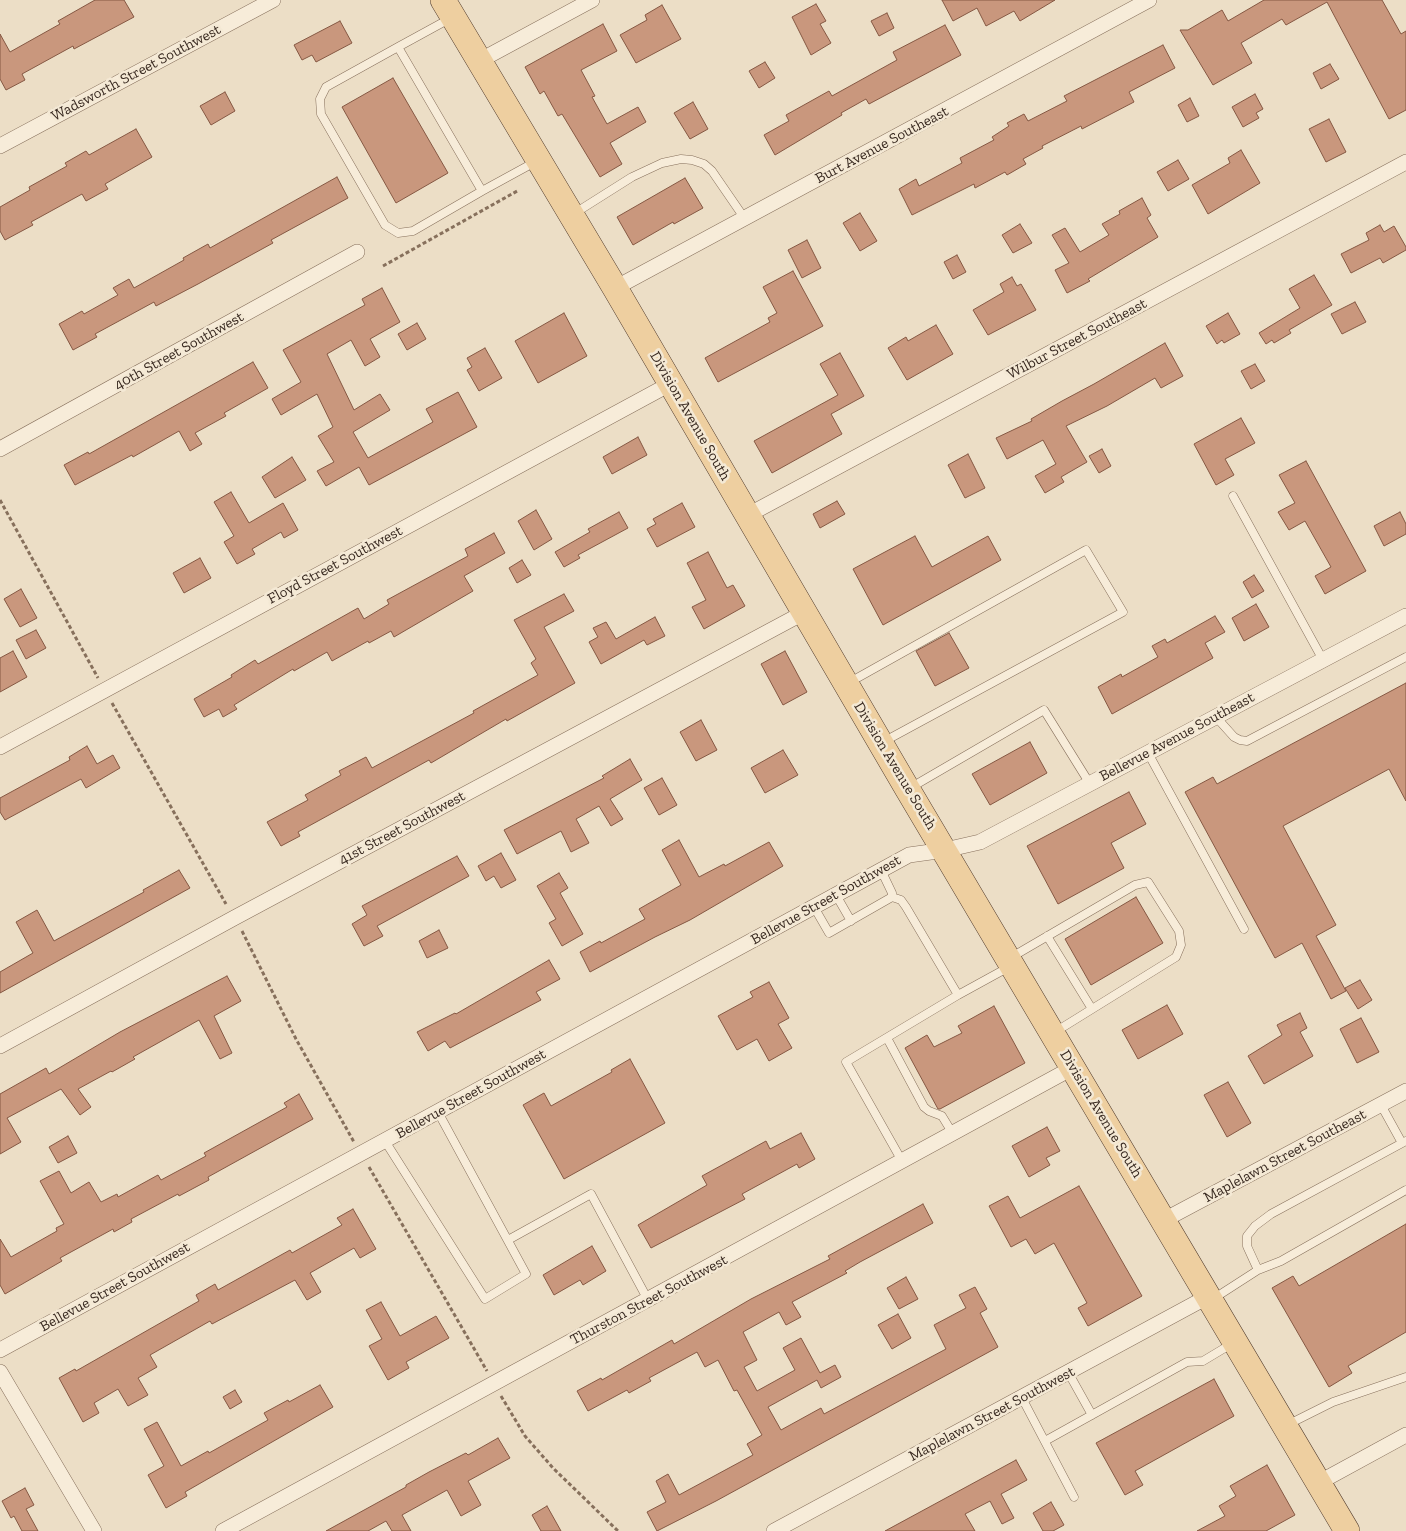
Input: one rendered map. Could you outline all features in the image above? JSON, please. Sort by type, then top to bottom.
[{"type":"main road","name":"Division Avenue South","points":[[448,8],[615,288],[908,790],[1210,1298],[1318,1483],[1342,1529]]},
{"type":"street","name":"Wadsworth Street Southwest","points":[[0,146],[273,0]]},
{"type":"street","points":[[479,60],[592,0]]},
{"type":"street","name":"Burt Avenue Southeast","points":[[615,288],[1149,0]]},
{"type":"street","name":"Wilbur Street Southeast","points":[[748,515],[1406,162]]},
{"type":"street","name":"40th Street Southwest","points":[[0,449],[357,252]]},
{"type":"street","name":"Floyd Street Southwest","points":[[0,747],[670,384]]},
{"type":"street","name":"41st Street Southwest","points":[[0,1046],[234,918],[805,612]]},
{"type":"street","name":"Bellevue Avenue Southeast","points":[[945,850],[980,842],[1406,616]]},
{"type":"street","name":"Bellevue Street Southwest","points":[[0,1350],[909,855],[945,850]]},
{"type":"street","name":"Thurston Street Southwest","points":[[224,1531],[1074,1067]]},
{"type":"street","name":"Maplelawn Street Southeast","points":[[1164,1220],[1406,1091]]},
{"type":"street","name":"Maplelawn Street Southwest","points":[[774,1531],[1068,1372],[1210,1298]]},
{"type":"street","points":[[0,1372],[94,1531]]},
{"type":"street","points":[[1318,1483],[1406,1435]]},
{"type":"lane","points":[[448,8],[398,47],[326,87],[320,99],[321,114],[385,225],[398,233],[413,231],[538,160]]},
{"type":"lane","points":[[398,47],[482,191]]},
{"type":"lane","points":[[571,215],[632,177],[662,164],[680,159],[704,164],[712,171],[745,219]]},
{"type":"lane","points":[[1233,496],[1323,660]]},
{"type":"lane","points":[[847,684],[1086,550],[1123,612],[881,743]]},
{"type":"lane","points":[[1216,717],[1234,737],[1247,741],[1406,657]]},
{"type":"lane","points":[[908,790],[1044,710],[1090,784]]},
{"type":"lane","points":[[1148,753],[1244,929]]},
{"type":"lane","points":[[881,870],[892,893],[892,897]]},
{"type":"lane","points":[[902,1161],[846,1062],[1011,962],[1047,936],[1135,884],[1148,882],[1180,931],[1181,945],[1176,957],[1053,1033]]},
{"type":"lane","points":[[836,895],[850,921]]},
{"type":"lane","points":[[814,907],[829,933],[892,897]]},
{"type":"lane","points":[[892,897],[900,900],[906,907],[958,995]]},
{"type":"lane","points":[[1047,936],[1092,1009]]},
{"type":"lane","points":[[887,1038],[924,1107],[942,1116],[953,1134]]},
{"type":"lane","points":[[1258,1270],[1247,1246],[1247,1236],[1255,1226],[1271,1214],[1404,1142],[1381,1105]]},
{"type":"lane","points":[[385,1141],[485,1299],[526,1274],[438,1112]]},
{"type":"lane","points":[[1210,1298],[1258,1270],[1281,1261],[1406,1190]]},
{"type":"lane","points":[[508,1240],[591,1194],[648,1300]]},
{"type":"lane","points":[[1045,1441],[1187,1362],[1204,1361],[1235,1342]]},
{"type":"lane","points":[[1068,1372],[1092,1415]]},
{"type":"lane","points":[[1285,1426],[1333,1402],[1406,1377]]},
{"type":"lane","points":[[1022,1398],[1074,1497]]},
{"type":"path","points":[[383,266],[519,190]]},
{"type":"path","points":[[0,500],[234,918],[296,1039],[525,1436],[553,1468],[618,1531]]},
{"type":"building","points":[[95,0],[124,0],[134,17],[74,49],[73,46],[22,74],[25,80],[6,90],[0,79],[0,34],[10,52],[60,24],[58,21]]},
{"type":"building","points":[[942,0],[1055,0],[1020,21],[1014,11],[986,26],[977,8],[953,21]]},
{"type":"building","points":[[1264,0],[1382,0],[1401,34],[1406,31],[1406,110],[1389,119],[1327,2],[1286,25],[1282,19],[1241,43],[1252,63],[1213,85],[1180,30],[1188,30],[1222,10],[1228,21]]},
{"type":"building","points":[[816,4],[826,21],[820,24],[831,43],[811,55],[792,17]]},
{"type":"building","points":[[662,5],[681,39],[636,63],[620,35],[647,20],[645,15]]},
{"type":"building","points":[[887,13],[894,28],[879,36],[871,21]]},
{"type":"building","points":[[340,21],[352,43],[316,62],[312,55],[302,60],[294,45]]},
{"type":"building","points":[[603,24],[617,51],[581,70],[595,96],[592,97],[607,124],[638,107],[646,122],[610,143],[622,164],[600,177],[562,114],[558,116],[544,91],[540,94],[525,67]]},
{"type":"building","points":[[945,25],[961,55],[869,104],[866,99],[775,155],[764,135],[789,121],[786,115],[829,91],[832,96],[897,60],[893,52]]},
{"type":"building","points":[[1163,45],[1175,68],[1129,92],[1134,102],[1082,129],[1081,126],[1042,146],[1043,148],[1023,159],[1026,164],[1007,175],[1005,172],[975,188],[974,184],[912,215],[899,189],[916,179],[919,186],[962,163],[960,158],[994,140],[992,137],[1009,126],[1007,123],[1024,114],[1028,121],[1067,101],[1064,96]]},
{"type":"building","points":[[765,62],[775,78],[759,88],[749,71]]},
{"type":"building","points":[[1330,64],[1339,79],[1321,89],[1313,73]]},
{"type":"building","points":[[393,78],[448,173],[396,203],[342,107]]},
{"type":"building","points":[[225,92],[235,111],[211,125],[200,106]]},
{"type":"building","points":[[1255,94],[1263,109],[1256,113],[1259,118],[1243,127],[1232,107]]},
{"type":"building","points":[[1190,98],[1199,116],[1187,122],[1178,105]]},
{"type":"building","points":[[693,102],[708,129],[690,139],[674,113]]},
{"type":"building","points":[[1329,119],[1346,152],[1326,162],[1309,129]]},
{"type":"building","points":[[136,129],[152,157],[105,184],[108,189],[86,201],[82,194],[31,222],[33,225],[5,240],[0,231],[0,207],[30,190],[29,187],[67,166],[65,163],[86,151],[89,155]]},
{"type":"building","points":[[1241,150],[1260,183],[1208,214],[1192,185],[1230,163],[1228,158]]},
{"type":"building","points":[[1178,160],[1189,179],[1168,191],[1157,172]]},
{"type":"building","points":[[337,177],[348,198],[271,240],[273,243],[198,284],[156,306],[154,302],[95,334],[97,337],[73,350],[59,324],[82,311],[84,314],[118,295],[113,288],[129,279],[134,288],[208,244],[210,248]]},
{"type":"building","points":[[685,178],[703,208],[674,224],[673,222],[633,245],[617,217]]},
{"type":"building","points":[[1142,198],[1151,215],[1147,218],[1158,237],[1088,279],[1090,281],[1067,293],[1055,270],[1069,263],[1052,235],[1065,228],[1080,252],[1109,235],[1102,224],[1120,214],[1119,211]]},
{"type":"building","points":[[860,213],[877,241],[860,251],[843,223]]},
{"type":"building","points":[[1020,224],[1032,243],[1013,253],[1002,235]]},
{"type":"building","points":[[1380,225],[1384,232],[1394,226],[1406,250],[1383,263],[1380,258],[1351,273],[1341,254],[1369,240],[1366,233]]},
{"type":"building","points":[[807,240],[821,268],[802,278],[788,250]]},
{"type":"building","points":[[957,255],[966,272],[953,279],[944,262]]},
{"type":"building","points":[[793,271],[823,326],[718,382],[705,358],[770,322],[768,318],[777,313],[763,287]]},
{"type":"building","points":[[1314,275],[1332,305],[1289,330],[1291,333],[1274,343],[1272,340],[1266,344],[1259,333],[1300,308],[1289,289]]},
{"type":"building","points":[[1012,277],[1017,286],[1021,284],[1036,310],[988,335],[973,310],[1004,292],[1000,284]]},
{"type":"building","points":[[382,288],[400,322],[370,339],[380,357],[365,366],[351,340],[327,354],[354,410],[380,394],[390,410],[353,432],[368,458],[433,422],[426,409],[458,392],[477,427],[369,485],[359,467],[326,486],[317,471],[334,462],[318,436],[333,427],[317,394],[281,415],[272,399],[301,382],[283,350],[365,305],[362,299]]},
{"type":"building","points":[[1355,302],[1366,322],[1342,334],[1331,314]]},
{"type":"building","points":[[564,313],[587,356],[538,383],[515,341]]},
{"type":"building","points":[[1228,313],[1240,334],[1224,343],[1222,340],[1217,344],[1206,326]]},
{"type":"building","points":[[417,323],[426,339],[407,350],[398,334]]},
{"type":"building","points":[[936,325],[953,354],[907,380],[888,348],[906,337],[908,341]]},
{"type":"building","points":[[1165,343],[1183,376],[1161,388],[1155,378],[1107,406],[1066,426],[1087,462],[1061,477],[1064,482],[1045,493],[1035,476],[1056,464],[1043,440],[1007,459],[996,438],[1032,421],[1031,419]]},
{"type":"building","points":[[485,348],[502,378],[479,391],[467,370],[472,367],[467,358]]},
{"type":"building","points":[[840,353],[864,396],[831,414],[842,434],[772,473],[754,441],[838,395],[820,364]]},
{"type":"building","points":[[253,362],[268,388],[224,413],[226,416],[195,433],[202,444],[190,451],[179,431],[133,457],[132,455],[75,485],[64,465],[88,452],[89,454]]},
{"type":"building","points":[[1255,364],[1265,381],[1251,389],[1241,371]]},
{"type":"building","points":[[1241,418],[1255,443],[1225,459],[1234,475],[1216,485],[1194,444]]},
{"type":"building","points":[[638,437],[647,455],[612,474],[603,457]]},
{"type":"building","points":[[1102,449],[1111,466],[1099,473],[1089,456]]},
{"type":"building","points":[[968,454],[985,488],[965,498],[948,465]]},
{"type":"building","points":[[292,457],[306,480],[275,498],[262,477]]},
{"type":"building","points":[[1306,461],[1366,571],[1325,594],[1315,576],[1331,567],[1305,521],[1289,530],[1278,512],[1295,503],[1279,475]]},
{"type":"building","points":[[231,492],[249,523],[283,503],[298,530],[284,538],[281,532],[252,549],[255,554],[237,564],[224,542],[234,536],[214,502]]},
{"type":"building","points":[[837,501],[845,514],[820,528],[813,514]]},
{"type":"building","points":[[682,503],[695,527],[657,547],[647,529],[656,524],[653,519]]},
{"type":"building","points":[[536,510],[552,539],[534,550],[518,521]]},
{"type":"building","points":[[619,512],[628,528],[578,555],[580,558],[564,567],[555,552],[590,532],[588,529]]},
{"type":"building","points":[[1400,512],[1406,524],[1406,534],[1384,546],[1374,526]]},
{"type":"building","points":[[494,533],[505,553],[464,576],[473,591],[394,637],[391,631],[369,643],[368,641],[332,661],[327,652],[294,671],[293,669],[234,705],[237,709],[223,717],[219,709],[204,717],[194,699],[232,677],[231,675],[255,660],[258,664],[358,608],[364,619],[389,604],[387,600],[468,556],[465,549]]},
{"type":"building","points":[[915,536],[932,567],[988,536],[1001,560],[883,625],[853,569]]},
{"type":"building","points":[[708,552],[727,588],[733,585],[745,606],[704,629],[692,607],[706,600],[687,563]]},
{"type":"building","points":[[200,558],[211,578],[184,593],[173,573]]},
{"type":"building","points":[[522,560],[531,575],[517,583],[509,568]]},
{"type":"building","points":[[1254,575],[1264,591],[1252,598],[1243,582]]},
{"type":"building","points":[[21,589],[37,618],[20,627],[4,599]]},
{"type":"building","points":[[564,594],[574,611],[544,627],[575,683],[507,721],[506,719],[431,763],[429,760],[298,832],[300,836],[281,846],[267,822],[308,800],[305,795],[341,775],[339,771],[366,757],[372,768],[474,713],[473,711],[538,675],[531,663],[536,659],[514,620]]},
{"type":"building","points":[[1256,604],[1269,627],[1244,641],[1232,618]]},
{"type":"building","points":[[1215,616],[1225,632],[1205,643],[1213,658],[1112,714],[1098,687],[1121,674],[1122,677],[1158,657],[1152,646],[1165,639],[1167,643]]},
{"type":"building","points":[[655,617],[665,636],[647,645],[644,640],[601,664],[589,642],[598,637],[593,628],[606,622],[616,639]]},
{"type":"building","points":[[36,630],[46,648],[26,659],[16,640]]},
{"type":"building","points":[[949,633],[969,668],[935,686],[916,651]]},
{"type":"building","points":[[13,651],[27,677],[0,692],[0,658]]},
{"type":"building","points":[[785,651],[807,692],[783,705],[761,664]]},
{"type":"building","points":[[1406,683],[1406,801],[1389,769],[1283,826],[1336,925],[1316,936],[1346,991],[1331,999],[1302,943],[1275,958],[1185,792],[1213,777],[1217,784]]},
{"type":"building","points":[[701,720],[717,750],[696,761],[680,732]]},
{"type":"building","points":[[1030,742],[1047,773],[990,805],[972,774]]},
{"type":"building","points":[[87,746],[97,764],[113,755],[120,768],[86,788],[81,779],[5,820],[0,812],[0,798],[70,760],[69,757]]},
{"type":"building","points":[[783,750],[798,775],[765,793],[751,768]]},
{"type":"building","points":[[630,759],[642,780],[610,799],[623,819],[611,826],[599,806],[576,819],[589,843],[571,852],[561,831],[517,854],[504,830],[604,778],[602,776]]},
{"type":"building","points":[[662,778],[677,805],[659,815],[644,788]]},
{"type":"building","points":[[1129,792],[1146,824],[1111,843],[1124,868],[1058,904],[1027,846]]},
{"type":"building","points":[[679,840],[699,877],[724,864],[725,866],[769,842],[783,866],[690,920],[590,972],[580,952],[645,919],[639,909],[681,885],[662,850]]},
{"type":"building","points":[[501,853],[516,880],[501,888],[494,876],[486,881],[478,866]]},
{"type":"building","points":[[457,856],[469,876],[377,926],[383,936],[364,946],[352,924],[367,915],[362,906]]},
{"type":"building","points":[[179,870],[190,888],[0,993],[0,972],[33,953],[16,922],[37,910],[54,941],[144,892],[143,890]]},
{"type":"building","points":[[559,873],[568,888],[560,893],[583,934],[562,946],[549,923],[556,919],[537,886]]},
{"type":"building","points":[[1136,897],[1163,943],[1091,985],[1065,939]]},
{"type":"building","points":[[439,930],[448,948],[427,958],[419,941]]},
{"type":"building","points":[[549,960],[560,979],[536,992],[541,1000],[450,1048],[445,1041],[428,1051],[417,1032],[456,1014]]},
{"type":"building","points":[[227,976],[241,1001],[214,1016],[232,1053],[220,1059],[199,1020],[133,1057],[135,1059],[78,1089],[91,1107],[80,1115],[61,1089],[7,1118],[21,1142],[0,1154],[0,1094],[46,1068],[49,1074],[120,1032]]},
{"type":"building","points":[[1360,980],[1372,1000],[1358,1009],[1345,988]]},
{"type":"building","points":[[769,982],[789,1018],[778,1024],[792,1048],[769,1061],[757,1039],[737,1050],[718,1016],[753,997],[750,992]]},
{"type":"building","points":[[1167,1005],[1183,1034],[1138,1059],[1122,1030]]},
{"type":"building","points":[[994,1006],[1025,1063],[938,1109],[905,1048],[927,1035],[934,1047],[962,1033],[958,1026]]},
{"type":"building","points":[[1300,1013],[1307,1028],[1300,1032],[1313,1056],[1264,1084],[1248,1056],[1282,1035],[1277,1025]]},
{"type":"building","points":[[1361,1018],[1379,1052],[1357,1063],[1340,1029]]},
{"type":"building","points":[[630,1059],[665,1123],[564,1179],[523,1105],[544,1093],[551,1106],[612,1072],[611,1070]]},
{"type":"building","points":[[1228,1082],[1251,1123],[1227,1137],[1204,1095]]},
{"type":"building","points":[[299,1094],[313,1119],[208,1177],[209,1180],[131,1219],[132,1222],[114,1232],[113,1229],[60,1258],[62,1261],[5,1294],[0,1285],[0,1239],[11,1257],[57,1231],[56,1228],[64,1224],[40,1181],[59,1171],[71,1193],[89,1182],[101,1202],[117,1194],[118,1197],[158,1175],[161,1180],[206,1156],[204,1153],[287,1107],[284,1103]]},
{"type":"building","points":[[1047,1127],[1060,1151],[1046,1158],[1050,1165],[1029,1177],[1012,1146]]},
{"type":"building","points":[[801,1133],[815,1159],[799,1168],[797,1164],[742,1194],[745,1199],[651,1248],[638,1225],[707,1185],[702,1176],[766,1141],[770,1149]]},
{"type":"building","points":[[68,1136],[77,1153],[58,1163],[49,1147]]},
{"type":"building","points":[[1079,1186],[1142,1296],[1088,1326],[1078,1308],[1087,1303],[1054,1243],[1035,1254],[1026,1239],[1011,1247],[989,1206],[1008,1196],[1020,1218]]},
{"type":"building","points":[[923,1204],[933,1223],[860,1262],[845,1271],[847,1273],[792,1302],[801,1317],[786,1325],[779,1312],[743,1332],[757,1360],[744,1367],[757,1391],[795,1370],[783,1348],[801,1338],[820,1373],[835,1365],[841,1377],[821,1388],[817,1380],[768,1407],[781,1430],[821,1408],[824,1414],[946,1349],[934,1325],[966,1308],[959,1295],[975,1287],[987,1309],[980,1313],[998,1347],[716,1501],[657,1531],[647,1512],[666,1502],[656,1481],[668,1474],[679,1495],[753,1455],[747,1444],[762,1435],[737,1390],[734,1391],[718,1360],[705,1367],[697,1352],[649,1378],[651,1381],[629,1393],[627,1390],[588,1411],[577,1391],[601,1378],[602,1380],[672,1340],[674,1344],[751,1299],[830,1259],[828,1256]]},
{"type":"building","points":[[353,1209],[376,1249],[360,1258],[354,1248],[310,1273],[321,1292],[307,1300],[295,1280],[212,1324],[210,1321],[150,1355],[157,1367],[138,1378],[148,1395],[128,1406],[118,1389],[94,1403],[99,1413],[83,1422],[59,1378],[75,1369],[76,1371],[199,1301],[196,1295],[215,1284],[218,1290],[290,1250],[292,1253],[342,1225],[337,1218]]},
{"type":"building","points":[[1406,1224],[1406,1332],[1348,1366],[1352,1373],[1329,1387],[1272,1288],[1293,1276],[1299,1286]]},
{"type":"building","points":[[592,1246],[606,1271],[583,1285],[580,1280],[554,1295],[543,1275]]},
{"type":"building","points":[[906,1277],[918,1299],[899,1309],[887,1288]]},
{"type":"building","points":[[381,1302],[400,1336],[436,1316],[449,1338],[406,1362],[409,1368],[388,1380],[369,1346],[382,1339],[366,1310]]},
{"type":"building","points":[[898,1314],[911,1338],[892,1349],[878,1325]]},
{"type":"building","points":[[1214,1379],[1234,1416],[1135,1471],[1143,1485],[1125,1495],[1096,1443]]},
{"type":"building","points":[[320,1385],[333,1407],[185,1492],[187,1496],[166,1508],[148,1475],[164,1466],[144,1429],[157,1422],[181,1466],[208,1451],[209,1453],[268,1420],[264,1413]]},
{"type":"building","points":[[235,1390],[242,1402],[230,1409],[223,1397]]},
{"type":"building","points":[[498,1438],[510,1458],[468,1481],[481,1505],[461,1516],[447,1490],[402,1515],[411,1531],[392,1531],[386,1521],[368,1531],[326,1531],[406,1487],[406,1485],[429,1472],[466,1453],[468,1455]]},
{"type":"building","points":[[1016,1460],[1027,1480],[1001,1494],[1014,1518],[1002,1524],[990,1501],[965,1514],[975,1531],[885,1531]]},
{"type":"building","points":[[1267,1465],[1295,1515],[1266,1531],[1197,1531],[1225,1516],[1219,1506],[1236,1496],[1230,1486]]},
{"type":"building","points":[[25,1488],[34,1505],[26,1509],[38,1531],[22,1531],[14,1516],[11,1518],[2,1501]]},
{"type":"building","points":[[1051,1502],[1064,1525],[1053,1531],[1043,1531],[1033,1513]]},
{"type":"building","points":[[547,1506],[561,1531],[541,1531],[532,1515]]}]
